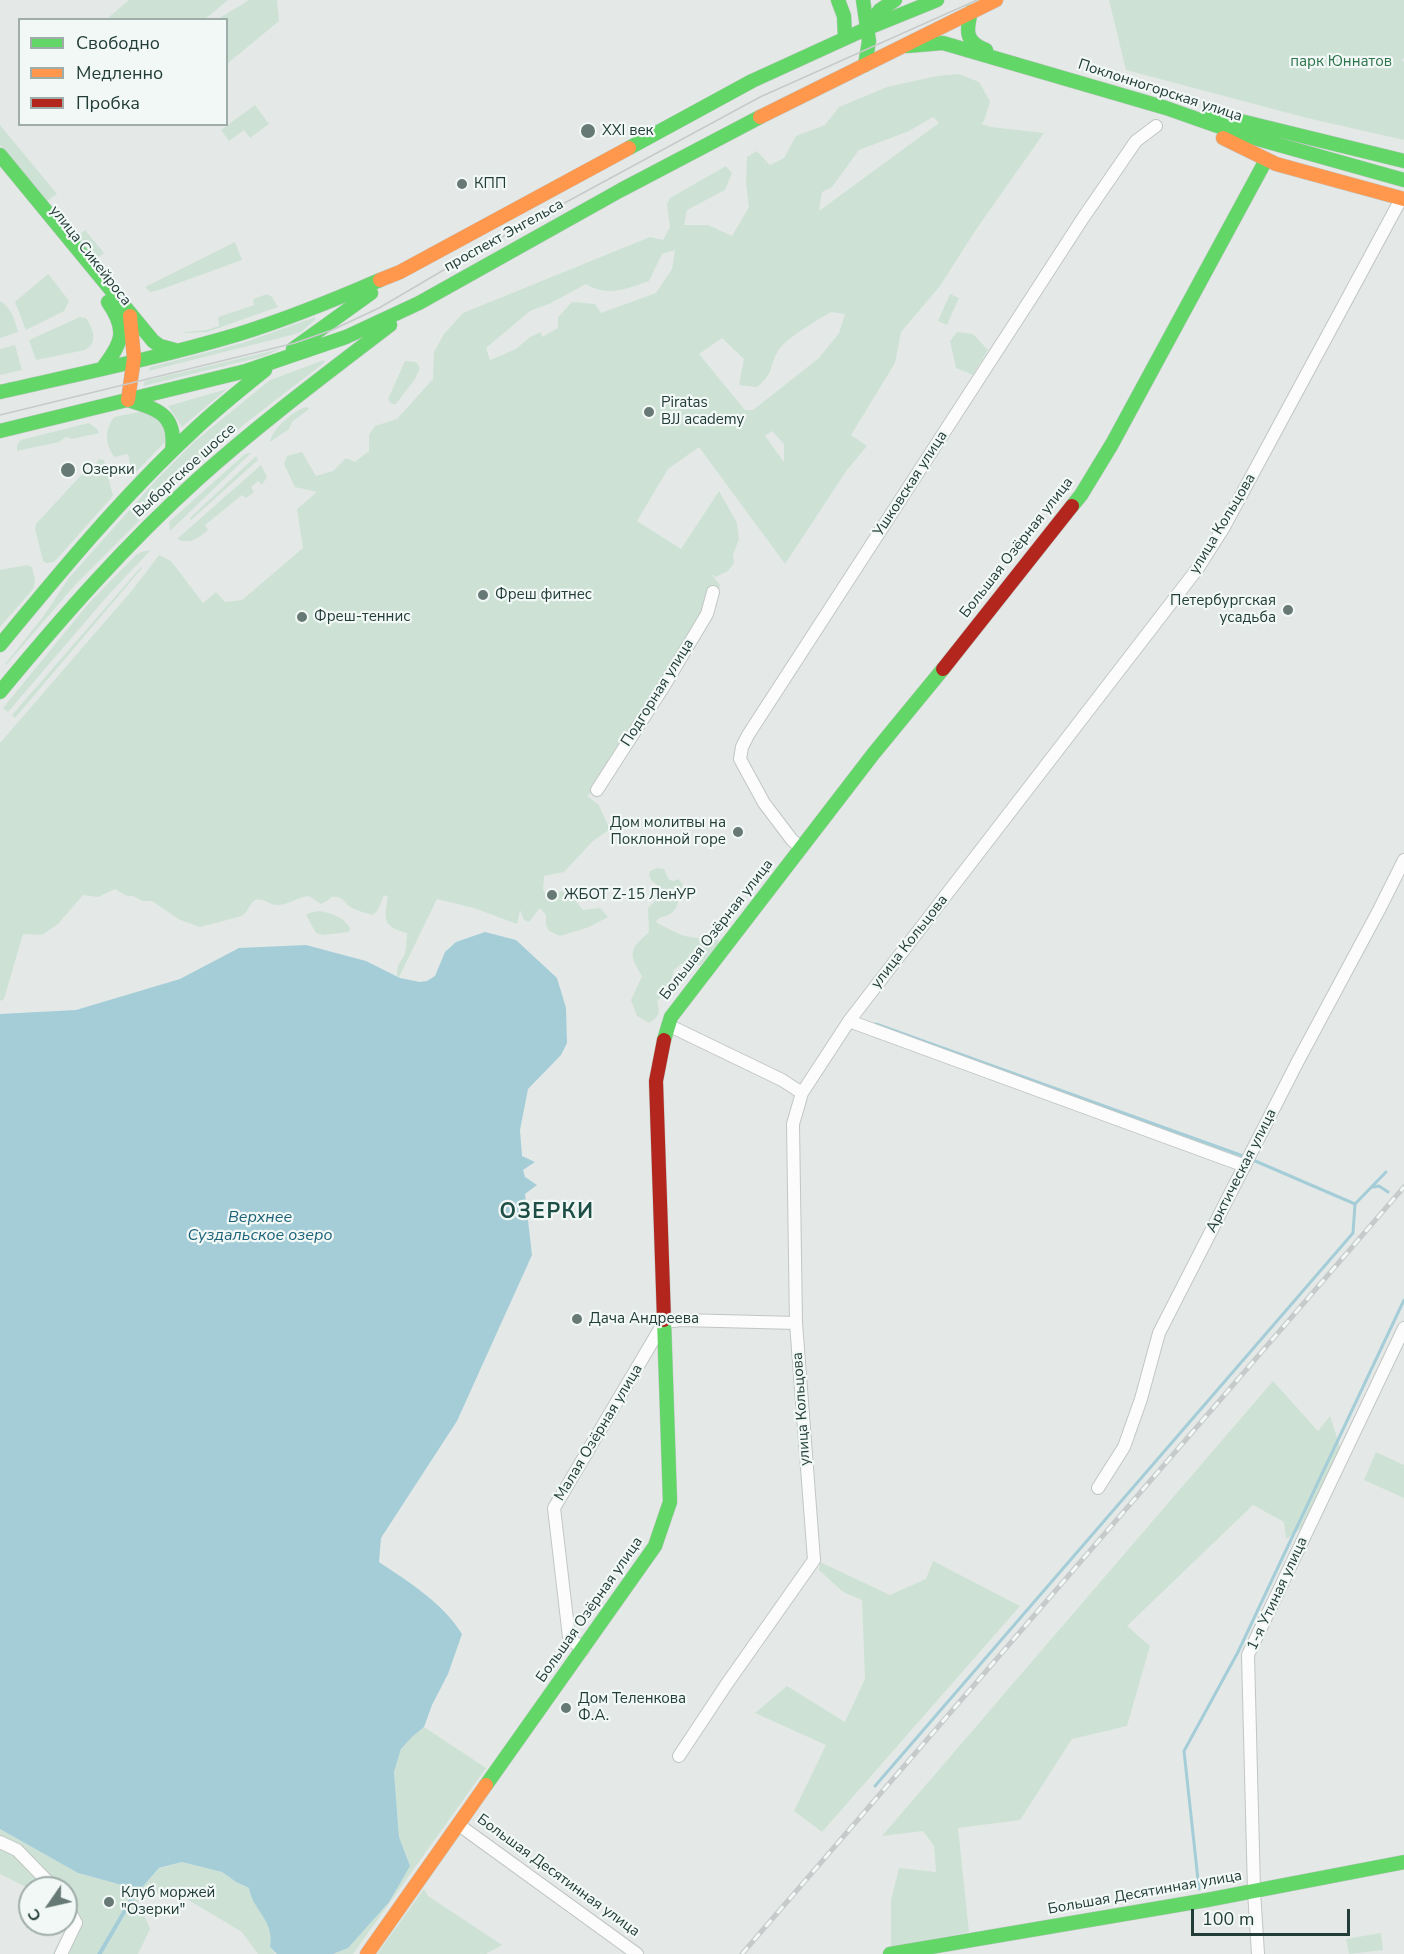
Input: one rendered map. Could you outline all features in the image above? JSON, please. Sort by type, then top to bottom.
[{"type":"main road","points":[[838,0],[844,16],[845,38]]},
{"type":"main road","points":[[863,0],[869,40],[865,65]]},
{"type":"main road","points":[[868,28],[880,10],[895,0]]},
{"type":"main road","points":[[905,46],[928,22],[937,0]]},
{"type":"main road","name":"проспект Энгельса","points":[[0,392],[239,334],[286,318],[400,272],[752,81],[845,38],[937,0]]},
{"type":"main road","name":"проспект Энгельса","points":[[0,431],[246,371],[346,337],[419,303],[621,190],[783,105],[996,0]]},
{"type":"main road","name":"Поклонногорская улица","points":[[971,12],[967,25],[968,34],[976,47],[1170,103],[1404,160]]},
{"type":"main road","name":"Поклонногорская улица","points":[[905,46],[943,43],[1166,108],[1240,134],[1404,180]]},
{"type":"main road","points":[[1166,108],[1266,160],[1403,199]]},
{"type":"main road","name":"улица Сикейроса","points":[[0,155],[153,341],[160,346],[175,350]]},
{"type":"main road","name":"Большая Озёрная улица","points":[[368,1954],[655,1546],[664,1524],[670,1502],[656,1081],[671,1017],[874,753],[1081,495],[1112,444],[1266,160]]},
{"type":"main road","name":"улица Сикейроса","points":[[0,171],[120,318],[122,330],[119,345],[102,369]]},
{"type":"main road","name":"Выборгское шоссе","points":[[0,645],[122,501],[172,450],[223,404],[276,362],[400,272]]},
{"type":"main road","name":"Выборгское шоссе","points":[[0,692],[5,680],[106,569],[199,478],[274,414],[419,303]]},
{"type":"main road","name":"улица Сикейроса","points":[[128,400],[135,361],[135,342],[129,313]]},
{"type":"main road","points":[[128,400],[149,406],[166,417],[174,434],[172,450]]},
{"type":"main road","name":"Большая Десятинная улица","points":[[890,1954],[1254,1891],[1404,1862]]},
{"type":"street","name":"Ушковская улица","points":[[801,848],[792,840],[764,803],[740,759],[742,747],[1083,218],[1136,141],[1156,126]]},
{"type":"street","name":"улица Кольцова","points":[[679,1756],[814,1560],[796,1323],[793,1124],[802,1093],[849,1021],[1198,568],[1224,527],[1403,199]]},
{"type":"street","name":"Подгорная улица","points":[[597,790],[664,686],[701,623],[713,592]]},
{"type":"street","name":"Арктическая улица","points":[[1098,1488],[1124,1447],[1142,1399],[1159,1333],[1404,860]]},
{"type":"street","points":[[849,1021],[1245,1166]]},
{"type":"street","points":[[668,1025],[782,1080],[802,1093]]},
{"type":"street","points":[[664,1322],[681,1320],[796,1323]]},
{"type":"street","name":"Малая Озёрная улица","points":[[583,1650],[569,1637],[554,1508],[664,1322]]},
{"type":"street","name":"1-я Утиная улица","points":[[1258,1954],[1254,1891],[1248,1655],[1404,1328]]},
{"type":"street","name":"Большая Десятинная улица","points":[[459,1825],[637,1954]]},
{"type":"street","points":[[0,1842],[17,1850],[42,1876]]},
{"type":"street","points":[[61,1954],[70,1936]]},
{"type":"green space","points":[[129,0],[228,0],[206,18],[109,17]]},
{"type":"green space","points":[[249,0],[277,0],[279,21],[228,63],[228,18],[220,18]]},
{"type":"green space","name":"парк Юннатов","points":[[1109,0],[1404,0],[1404,58],[1402,60],[1404,62],[1404,140],[1307,118],[1126,70]]},
{"type":"green space","points":[[959,74],[979,82],[990,101],[981,124],[1044,133],[975,231],[940,286],[901,332],[895,363],[851,435],[867,446],[847,470],[785,564],[699,447],[668,469],[637,521],[681,549],[719,491],[737,523],[739,539],[733,555],[734,563],[728,571],[715,577],[710,573],[720,585],[713,612],[704,629],[597,798],[590,793],[587,796],[598,804],[610,829],[593,841],[564,872],[544,876],[543,890],[549,897],[562,891],[575,900],[583,910],[600,908],[608,917],[589,927],[560,936],[549,931],[546,925],[546,915],[540,908],[529,922],[524,920],[520,910],[517,924],[474,908],[437,899],[399,977],[397,976],[398,968],[405,953],[407,933],[389,925],[386,916],[388,897],[384,895],[378,910],[373,915],[352,908],[338,897],[331,897],[321,904],[309,896],[277,905],[257,900],[242,916],[200,927],[180,920],[152,901],[127,896],[115,889],[98,897],[83,895],[58,924],[42,935],[23,934],[4,999],[0,1001],[0,743],[134,588],[159,555],[171,561],[203,603],[216,592],[225,602],[242,600],[303,548],[297,509],[317,492],[295,487],[284,464],[287,456],[302,452],[316,476],[333,471],[346,458],[355,462],[369,451],[369,435],[375,426],[397,419],[433,379],[434,352],[444,334],[463,313],[650,237],[663,240],[670,227],[667,204],[670,198],[726,166],[732,173],[725,190],[687,210],[684,225],[708,225],[732,236],[749,207],[746,184],[747,157],[757,151],[770,165],[784,158],[796,136],[825,125],[839,107],[887,87],[937,76]],"holes":[[[933,117],[939,123],[819,211],[822,192],[832,187],[859,150],[909,131]],[[675,250],[672,269],[656,293],[601,313],[595,304],[572,302],[558,317],[558,328],[542,337],[541,332],[530,337],[516,349],[490,360],[486,348],[530,311],[551,303],[586,284],[609,291],[649,281],[662,254]],[[831,312],[845,314],[839,333],[819,358],[753,410],[745,410],[699,354],[722,338],[744,359],[739,385],[757,387],[769,374],[781,346]],[[772,431],[784,444],[784,462],[765,436]]]},
{"type":"green space","points":[[255,105],[269,124],[250,138],[244,130],[229,141],[221,130]]},
{"type":"green space","points":[[0,125],[57,194],[47,201],[0,145]]},
{"type":"green space","points":[[85,230],[104,253],[95,260],[77,237]]},
{"type":"green space","points":[[235,242],[242,260],[162,289],[150,292],[145,287]]},
{"type":"green space","points":[[48,274],[69,301],[64,311],[26,330],[15,302]]},
{"type":"green space","points":[[267,294],[272,297],[278,307],[207,332],[184,332],[207,330],[219,326],[218,317],[254,305],[253,299]]},
{"type":"green space","points":[[950,294],[959,298],[947,325],[938,321]]},
{"type":"green space","points":[[0,301],[10,310],[18,332],[0,338]]},
{"type":"green space","points":[[80,317],[86,318],[92,331],[93,339],[89,347],[85,350],[36,360],[29,340]]},
{"type":"green space","points":[[315,317],[315,320],[301,332],[292,335],[148,371],[150,367],[243,343]]},
{"type":"green space","points":[[957,332],[973,334],[988,350],[973,375],[956,368],[950,341]]},
{"type":"green space","points":[[15,345],[22,370],[0,375],[0,349]]},
{"type":"green space","points":[[280,349],[265,356],[143,386],[145,381]]},
{"type":"green space","points":[[324,360],[324,363],[247,422],[168,492],[75,585],[6,665],[43,617],[68,579],[157,479],[194,442],[270,380]]},
{"type":"green space","points":[[405,361],[416,362],[420,368],[415,379],[396,404],[391,404],[388,399]]},
{"type":"green space","points":[[227,389],[182,427],[168,406]]},
{"type":"green space","points":[[307,407],[309,409],[292,422],[289,429],[270,442],[271,437],[285,420]]},
{"type":"green space","points":[[144,411],[160,416],[167,440],[135,473],[123,475],[119,472],[131,469],[128,454],[115,457],[111,452],[107,442],[109,427],[114,417]]},
{"type":"green space","points":[[89,423],[99,433],[72,439],[66,437],[59,442],[17,451],[17,445],[21,440]]},
{"type":"green space","points":[[251,453],[170,531],[169,522],[245,454]]},
{"type":"green space","points":[[256,456],[258,460],[191,520],[190,518]]},
{"type":"green space","points":[[99,459],[104,460],[113,496],[54,562],[46,563],[43,561],[35,529],[36,524],[85,471],[90,472]]},
{"type":"green space","points":[[261,465],[267,477],[262,485],[258,481],[251,487],[254,492],[246,498],[242,495],[205,525],[208,530],[197,538],[190,541],[177,539]]},
{"type":"green space","points":[[151,550],[110,593],[8,712],[3,708],[89,603],[136,555]]},
{"type":"green space","points":[[27,565],[32,567],[35,581],[33,589],[0,627],[0,570]]},
{"type":"green space","points":[[142,568],[15,718],[12,715]]},
{"type":"green space","points":[[657,868],[664,869],[669,880],[678,879],[683,884],[677,906],[671,913],[659,918],[656,922],[683,935],[697,938],[713,936],[720,942],[701,965],[681,964],[674,970],[669,990],[657,1001],[659,1011],[657,1016],[649,1023],[637,1016],[631,1000],[642,976],[634,962],[633,952],[649,932],[648,908],[662,889],[649,876],[650,871]]},
{"type":"green space","points":[[319,911],[341,918],[350,928],[349,932],[323,935],[316,933],[306,915]]},
{"type":"green space","points":[[1273,1381],[1318,1431],[1330,1416],[1341,1450],[1306,1525],[1286,1539],[1284,1522],[1253,1505],[1127,1626],[1150,1646],[1127,1726],[1072,1739],[1020,1820],[958,1828],[969,1932],[891,1947],[891,1900],[899,1868],[936,1872],[934,1846],[923,1831],[882,1836]]},
{"type":"green space","points":[[1376,1452],[1404,1465],[1404,1498],[1364,1480]]},
{"type":"green space","points":[[933,1561],[1020,1606],[822,1832],[794,1811],[826,1745],[755,1713],[787,1686],[845,1722],[865,1679],[862,1600],[843,1592],[819,1570],[820,1562],[890,1595],[926,1579]]},
{"type":"green space","points":[[424,1727],[486,1768],[353,1954],[333,1954],[348,1948],[409,1864],[399,1837],[394,1772],[401,1749]]},
{"type":"green space","points":[[0,1829],[78,1873],[134,1891],[97,1954],[53,1954],[62,1936],[78,1936],[78,1876],[18,1876],[18,1883],[0,1874]]},
{"type":"green space","points":[[182,1862],[222,1872],[249,1888],[254,1903],[269,1929],[270,1947],[275,1954],[258,1954],[242,1932],[170,1889],[157,1894],[138,1892],[158,1869]]},
{"type":"green space","points":[[424,1889],[428,1896],[502,1945],[486,1954],[377,1954]]},
{"type":"green space","points":[[136,1896],[150,1929],[138,1954],[102,1954]]},
{"type":"green space","points":[[1381,1933],[1383,1950],[1349,1954],[1346,1939]]},
{"type":"water","name":"Верхнее Суздальское озеро","points":[[485,932],[516,940],[557,978],[566,1008],[567,1043],[561,1055],[528,1089],[520,1130],[522,1156],[535,1162],[523,1170],[525,1177],[537,1185],[525,1194],[532,1255],[457,1421],[381,1538],[379,1562],[435,1603],[462,1634],[448,1674],[424,1727],[401,1749],[394,1772],[399,1837],[410,1866],[389,1902],[348,1948],[333,1954],[277,1954],[270,1947],[269,1929],[254,1903],[249,1888],[222,1872],[182,1862],[159,1868],[138,1892],[102,1954],[97,1954],[134,1891],[78,1873],[0,1829],[0,1014],[76,1010],[180,979],[239,948],[306,945],[366,961],[400,978],[427,981],[435,976],[445,952],[456,942]]},
{"type":"waterway","points":[[876,1024],[1243,1156]]},
{"type":"waterway","points":[[1253,1160],[1355,1204]]},
{"type":"waterway","points":[[875,1786],[1353,1233],[1355,1204],[1386,1172]]},
{"type":"waterway","points":[[1373,1187],[1379,1186],[1388,1192]]},
{"type":"waterway","points":[[1199,1889],[1184,1751],[1238,1652],[1404,1300]]},
{"type":"tram line","points":[[0,415],[295,343],[332,330],[379,308],[476,251],[760,97],[977,0]]},
{"type":"railway","points":[[742,1954],[1404,1187]]},
{"type":"traffic: fast","points":[[838,0],[844,16],[845,38]]},
{"type":"traffic: fast","points":[[863,0],[869,41],[865,65]]},
{"type":"traffic: fast","points":[[869,25],[880,10],[895,0]]},
{"type":"traffic: fast","points":[[629,148],[752,81],[868,28],[937,0]]},
{"type":"traffic: fast","points":[[971,12],[968,25],[969,35],[974,43],[986,50]]},
{"type":"traffic: fast","points":[[907,46],[943,43],[1166,108],[1240,134],[1404,180]]},
{"type":"traffic: fast","points":[[1212,114],[1404,161]]},
{"type":"traffic: fast","points":[[0,431],[246,371],[346,337],[419,303],[621,190],[760,117]]},
{"type":"traffic: fast","points":[[0,155],[153,341],[160,346],[175,350]]},
{"type":"traffic: fast","points":[[1072,506],[1112,444],[1266,160]]},
{"type":"traffic: fast","points":[[0,392],[150,358],[239,334],[310,309],[380,280]]},
{"type":"traffic: fast","points":[[293,349],[371,293]]},
{"type":"traffic: fast","points":[[102,369],[114,352],[120,337],[118,321],[108,302]]},
{"type":"traffic: fast","points":[[0,692],[95,582],[171,504],[268,419],[390,325]]},
{"type":"traffic: fast","points":[[0,645],[69,562],[141,482],[201,424],[265,370]]},
{"type":"traffic: fast","points":[[128,400],[163,415],[171,429],[172,450]]},
{"type":"traffic: fast","points":[[664,1040],[671,1017],[874,753],[943,669]]},
{"type":"traffic: fast","points":[[486,1785],[655,1546],[670,1502],[664,1320]]},
{"type":"traffic: fast","points":[[890,1954],[1207,1900],[1404,1862]]},
{"type":"traffic: slow","points":[[760,117],[996,0]]},
{"type":"traffic: slow","points":[[1223,138],[1276,164],[1404,199]]},
{"type":"traffic: slow","points":[[380,280],[400,272],[629,148]]},
{"type":"traffic: slow","points":[[128,400],[134,358],[130,316]]},
{"type":"traffic: slow","points":[[367,1954],[486,1785]]},
{"type":"traffic: jam","points":[[943,669],[1072,506]]},
{"type":"traffic: jam","points":[[664,1040],[656,1081],[664,1320]]},
{"type":"place","name":"XXI век","points":[[588,131]]},
{"type":"place","name":"КПП","points":[[462,184]]},
{"type":"place","name":"Piratas BJJ academy","points":[[649,412]]},
{"type":"place","name":"Озерки","points":[[68,470]]},
{"type":"place","name":"Фреш фитнес","points":[[483,595]]},
{"type":"place","name":"Петербургская усадьба","points":[[1288,610]]},
{"type":"place","name":"Фреш-теннис","points":[[302,617]]},
{"type":"place","name":"Дом молитвы на Поклонной горе","points":[[738,832]]},
{"type":"place","name":"ЖБОТ Z-15 ЛенУР","points":[[552,895]]},
{"type":"place","name":"Дача Андреева","points":[[577,1319]]},
{"type":"place","name":"Дом Теленкова Ф.А.","points":[[566,1708]]},
{"type":"place","name":"Клуб моржей \"Озерки\"","points":[[109,1902]]},
{"type":"district","name":"ОЗЕРКИ","points":[[547,1213]]}]
